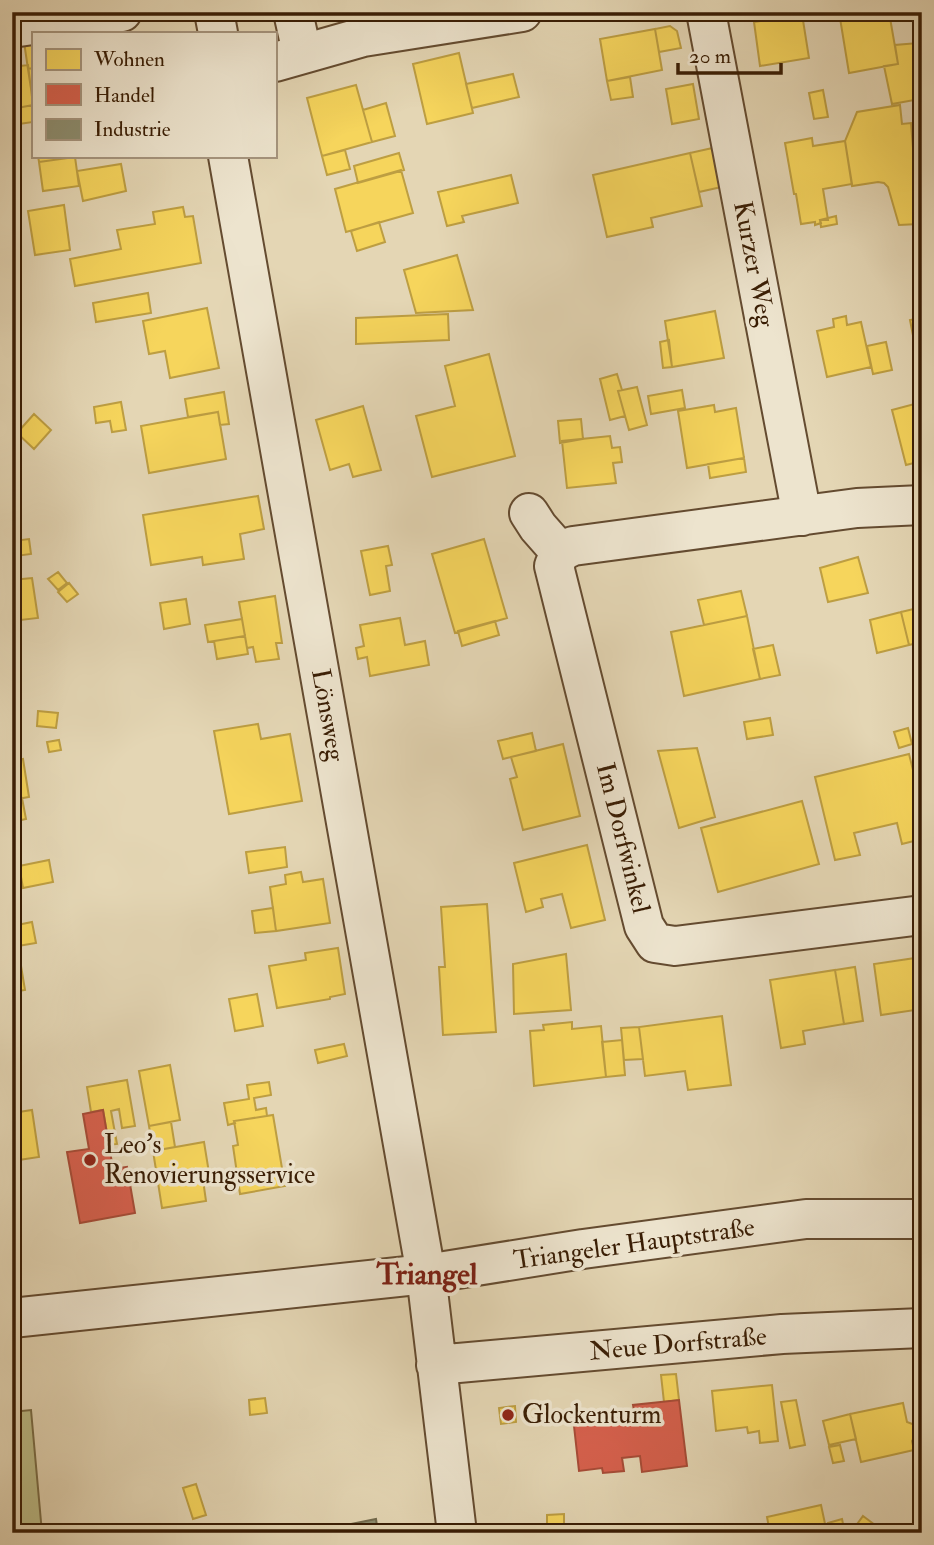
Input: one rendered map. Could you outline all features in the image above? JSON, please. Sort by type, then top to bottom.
[{"type":"street","points":[[12,28],[122,12]]},
{"type":"street","points":[[214,12],[218,32]]},
{"type":"street","points":[[293,12],[288,58],[363,37],[522,12]]},
{"type":"street","name":"Kurzer Weg","points":[[706,12],[802,516]]},
{"type":"street","name":"Lönsweg","points":[[229,158],[426,1274],[457,1533]]},
{"type":"street","points":[[529,513],[560,552],[573,545],[858,508],[922,505]]},
{"type":"street","name":"Im Dorfwinkel","points":[[560,552],[555,566],[644,926],[655,943],[675,946],[922,915]]},
{"type":"street","name":"Triangeler Hauptstraße","points":[[12,1318],[426,1274],[807,1219],[922,1219]]},
{"type":"street","name":"Neue Dorfstraße","points":[[436,1366],[782,1335],[922,1328]]},
{"type":"green space","points":[[31,1410],[42,1533],[12,1533],[12,1412]]},
{"type":"building: Wohnen","points":[[772,12],[786,12],[787,17],[802,14],[809,58],[760,66],[754,22],[773,19]]},
{"type":"building: Wohnen","points":[[839,12],[889,12],[898,64],[849,73]]},
{"type":"building: Wohnen","points":[[670,26],[677,31],[681,48],[659,52],[655,29]]},
{"type":"building: Wohnen","points":[[655,29],[662,70],[607,81],[600,39]]},
{"type":"building: Wohnen","points":[[32,41],[32,68],[28,69],[24,42]]},
{"type":"building: Wohnen","points":[[918,43],[920,99],[892,104],[884,66],[898,64],[895,45]]},
{"type":"building: Wohnen","points":[[459,53],[473,113],[427,124],[413,64]]},
{"type":"building: Wohnen","points":[[28,65],[32,105],[12,109],[12,67]]},
{"type":"building: Wohnen","points":[[32,68],[32,95],[28,69]]},
{"type":"building: Wohnen","points":[[513,74],[519,97],[472,108],[466,84]]},
{"type":"building: Wohnen","points":[[630,77],[633,97],[611,100],[607,81]]},
{"type":"building: Wohnen","points":[[693,84],[699,119],[672,124],[666,89]]},
{"type":"building: Wohnen","points":[[356,85],[372,142],[322,156],[307,98]]},
{"type":"building: Wohnen","points":[[823,90],[828,117],[814,119],[809,93]]},
{"type":"building: Wohnen","points":[[386,103],[395,136],[372,142],[363,110]]},
{"type":"building: Wohnen","points":[[32,105],[32,122],[12,125],[12,109]]},
{"type":"building: Wohnen","points":[[900,105],[902,124],[911,123],[919,224],[899,225],[888,187],[884,183],[852,186],[845,141],[857,112]]},
{"type":"building: Wohnen","points":[[812,138],[813,146],[845,141],[852,184],[823,189],[828,220],[820,220],[821,223],[815,225],[815,222],[801,224],[785,143]]},
{"type":"building: Wohnen","points":[[717,147],[726,186],[699,192],[690,153]]},
{"type":"building: Wohnen","points":[[345,150],[350,169],[327,175],[322,156]]},
{"type":"building: Wohnen","points":[[399,153],[404,170],[358,183],[354,166]]},
{"type":"building: Wohnen","points":[[690,153],[702,206],[651,218],[653,227],[607,237],[593,175]]},
{"type":"building: Wohnen","points":[[38,158],[68,158],[39,162]]},
{"type":"building: Wohnen","points":[[75,158],[79,186],[43,191],[39,162]]},
{"type":"building: Wohnen","points":[[121,164],[126,191],[83,201],[77,171]]},
{"type":"building: Wohnen","points":[[401,170],[413,213],[346,232],[335,189]]},
{"type":"building: Wohnen","points":[[511,175],[518,203],[462,216],[464,222],[447,226],[438,192]]},
{"type":"building: Wohnen","points":[[64,205],[70,250],[35,255],[28,211]]},
{"type":"building: Wohnen","points":[[183,207],[185,217],[193,216],[201,263],[75,286],[70,259],[121,249],[117,230],[155,224],[153,212]]},
{"type":"building: Wohnen","points":[[836,216],[837,224],[821,227],[820,220]]},
{"type":"building: Wohnen","points":[[379,222],[385,242],[357,251],[351,231]]},
{"type":"building: Wohnen","points":[[457,255],[473,310],[416,313],[404,270]]},
{"type":"building: Wohnen","points":[[148,293],[151,313],[96,322],[93,303]]},
{"type":"building: Wohnen","points":[[207,308],[219,368],[170,378],[165,351],[149,354],[143,321]]},
{"type":"building: Wohnen","points":[[715,311],[724,358],[672,367],[665,321]]},
{"type":"building: Wohnen","points":[[448,314],[449,340],[356,344],[356,318]]},
{"type":"building: Wohnen","points":[[846,316],[847,325],[861,322],[871,367],[827,377],[817,331],[834,327],[833,319]]},
{"type":"building: Wohnen","points":[[922,318],[922,355],[917,356],[910,320]]},
{"type":"building: Wohnen","points":[[669,340],[672,367],[663,368],[660,342]]},
{"type":"building: Wohnen","points":[[886,342],[892,370],[873,374],[867,346]]},
{"type":"building: Wohnen","points":[[489,354],[515,456],[432,477],[416,416],[455,406],[445,366]]},
{"type":"building: Wohnen","points":[[617,374],[622,390],[618,391],[625,416],[610,420],[600,379]]},
{"type":"building: Wohnen","points":[[637,387],[647,425],[629,430],[618,391]]},
{"type":"building: Wohnen","points":[[682,390],[685,408],[651,414],[648,396]]},
{"type":"building: Wohnen","points":[[224,392],[229,424],[220,425],[218,412],[188,417],[185,399]]},
{"type":"building: Wohnen","points":[[121,402],[126,430],[112,432],[110,421],[96,423],[94,407]]},
{"type":"building: Wohnen","points":[[922,402],[922,461],[906,465],[892,410]]},
{"type":"building: Wohnen","points":[[714,405],[715,412],[736,408],[744,458],[687,468],[678,411]]},
{"type":"building: Wohnen","points":[[363,406],[381,470],[353,477],[349,464],[330,470],[316,420]]},
{"type":"building: Wohnen","points":[[218,412],[226,459],[149,473],[141,426]]},
{"type":"building: Wohnen","points":[[34,414],[51,430],[34,449],[17,433]]},
{"type":"building: Wohnen","points":[[581,419],[583,439],[560,443],[558,421]]},
{"type":"building: Wohnen","points":[[610,436],[612,448],[620,447],[622,462],[613,463],[616,483],[567,488],[562,441]]},
{"type":"building: Wohnen","points":[[744,458],[746,472],[710,478],[708,464]]},
{"type":"building: Wohnen","points":[[258,496],[264,529],[240,534],[244,559],[203,565],[202,557],[151,565],[143,515]]},
{"type":"building: Wohnen","points":[[29,539],[31,554],[16,556],[13,541]]},
{"type":"building: Wohnen","points":[[484,539],[507,618],[455,633],[432,554]]},
{"type":"building: Wohnen","points":[[388,546],[392,565],[386,566],[390,591],[370,595],[361,551]]},
{"type":"building: Wohnen","points":[[858,557],[868,593],[828,602],[820,568]]},
{"type":"building: Wohnen","points":[[58,572],[67,583],[58,590],[48,579]]},
{"type":"building: Wohnen","points":[[32,578],[38,618],[12,621],[12,580]]},
{"type":"building: Wohnen","points":[[69,583],[78,594],[67,602],[58,592]]},
{"type":"building: Wohnen","points":[[741,591],[747,616],[704,625],[698,600]]},
{"type":"building: Wohnen","points":[[275,596],[282,643],[276,643],[279,659],[256,662],[253,647],[247,648],[239,602]]},
{"type":"building: Wohnen","points":[[186,599],[190,624],[164,629],[160,603]]},
{"type":"building: Wohnen","points":[[922,607],[922,642],[909,645],[901,612]]},
{"type":"building: Wohnen","points":[[901,612],[909,645],[877,653],[870,620]]},
{"type":"building: Wohnen","points":[[747,616],[760,679],[684,696],[671,632]]},
{"type":"building: Wohnen","points":[[400,618],[405,645],[425,641],[429,665],[370,676],[367,657],[358,659],[356,648],[364,646],[360,625]]},
{"type":"building: Wohnen","points":[[242,619],[245,636],[208,642],[205,625]]},
{"type":"building: Wohnen","points":[[495,621],[499,635],[462,646],[458,631]]},
{"type":"building: Wohnen","points":[[245,636],[248,654],[217,659],[214,641]]},
{"type":"building: Wohnen","points":[[773,645],[780,675],[760,679],[753,649]]},
{"type":"building: Wohnen","points":[[38,711],[58,713],[56,728],[37,726]]},
{"type":"building: Wohnen","points":[[770,718],[773,735],[747,739],[744,722]]},
{"type":"building: Wohnen","points":[[258,724],[261,739],[290,734],[302,801],[229,814],[214,731]]},
{"type":"building: Wohnen","points":[[908,728],[912,744],[899,748],[894,732]]},
{"type":"building: Wohnen","points":[[532,733],[536,751],[503,759],[498,741]]},
{"type":"building: Wohnen","points":[[59,740],[61,750],[49,752],[47,742]]},
{"type":"building: Wohnen","points":[[563,744],[580,816],[523,830],[510,779],[517,777],[511,757]]},
{"type":"building: Wohnen","points":[[697,748],[715,817],[679,828],[658,751]]},
{"type":"building: Wohnen","points":[[909,754],[922,806],[922,839],[902,844],[897,823],[854,833],[860,855],[835,860],[815,777]]},
{"type":"building: Wohnen","points":[[23,759],[29,797],[12,800],[12,761]]},
{"type":"building: Wohnen","points":[[22,798],[26,819],[12,822],[12,800]]},
{"type":"building: Wohnen","points":[[802,801],[819,864],[718,892],[701,828]]},
{"type":"building: Wohnen","points":[[587,845],[605,920],[571,928],[562,894],[541,899],[543,907],[526,912],[514,863]]},
{"type":"building: Wohnen","points":[[285,847],[287,867],[249,873],[246,852]]},
{"type":"building: Wohnen","points":[[49,860],[53,882],[23,888],[19,866]]},
{"type":"building: Wohnen","points":[[301,872],[303,882],[323,879],[330,923],[276,931],[270,887],[286,884],[285,875]]},
{"type":"building: Wohnen","points":[[487,904],[496,1032],[443,1035],[439,967],[445,967],[441,907]]},
{"type":"building: Wohnen","points":[[273,908],[276,931],[255,933],[252,911]]},
{"type":"building: Wohnen","points":[[32,922],[36,943],[12,947],[12,926]]},
{"type":"building: Wohnen","points":[[18,948],[25,990],[12,992],[12,949]]},
{"type":"building: Wohnen","points":[[338,948],[345,994],[277,1008],[269,966],[306,960],[305,953]]},
{"type":"building: Wohnen","points":[[566,954],[571,1010],[514,1014],[513,964]]},
{"type":"building: Wohnen","points":[[922,957],[922,1009],[881,1015],[874,964]]},
{"type":"building: Wohnen","points":[[855,967],[863,1021],[844,1024],[835,970]]},
{"type":"building: Wohnen","points":[[835,970],[844,1024],[803,1031],[805,1044],[781,1048],[770,980]]},
{"type":"building: Wohnen","points":[[257,994],[263,1026],[235,1031],[229,999]]},
{"type":"building: Wohnen","points":[[722,1016],[731,1085],[688,1090],[685,1071],[645,1076],[639,1027]]},
{"type":"building: Wohnen","points":[[572,1022],[572,1029],[601,1026],[606,1077],[534,1086],[530,1031],[544,1030],[543,1025]]},
{"type":"building: Wohnen","points":[[639,1027],[643,1059],[624,1060],[621,1028]]},
{"type":"building: Wohnen","points":[[622,1040],[625,1075],[606,1077],[602,1042]]},
{"type":"building: Wohnen","points":[[344,1044],[347,1056],[318,1063],[315,1050]]},
{"type":"building: Wohnen","points":[[170,1065],[180,1120],[149,1126],[139,1071]]},
{"type":"building: Wohnen","points":[[127,1080],[135,1126],[122,1128],[119,1109],[111,1111],[117,1144],[109,1145],[103,1110],[91,1112],[87,1087]]},
{"type":"building: Wohnen","points":[[269,1082],[271,1095],[254,1098],[256,1110],[266,1108],[267,1116],[234,1121],[235,1123],[228,1125],[224,1103],[249,1099],[247,1085]]},
{"type":"building: Wohnen","points":[[32,1110],[39,1157],[12,1161],[12,1113]]},
{"type":"building: Wohnen","points":[[273,1115],[285,1186],[240,1194],[233,1146],[238,1145],[234,1121]]},
{"type":"building: Wohnen","points":[[171,1122],[175,1147],[153,1151],[149,1126]]},
{"type":"building: Wohnen","points":[[204,1142],[210,1179],[203,1180],[206,1201],[162,1208],[153,1151]]},
{"type":"building: Wohnen","points":[[676,1374],[679,1400],[664,1402],[661,1375]]},
{"type":"building: Wohnen","points":[[772,1385],[778,1441],[760,1443],[759,1431],[748,1433],[747,1427],[716,1431],[712,1391]]},
{"type":"building: Wohnen","points":[[265,1398],[267,1413],[250,1415],[249,1400]]},
{"type":"building: Wohnen","points":[[796,1400],[805,1445],[790,1448],[781,1402]]},
{"type":"building: Wohnen","points":[[903,1403],[907,1422],[915,1425],[917,1434],[912,1441],[914,1450],[861,1462],[850,1414]]},
{"type":"building: Wohnen","name":"Glockenturm","points":[[515,1406],[516,1422],[501,1424],[499,1408]]},
{"type":"building: Wohnen","points":[[850,1414],[856,1439],[829,1445],[823,1421]]},
{"type":"building: Wohnen","points":[[840,1445],[844,1461],[833,1463],[829,1447]]},
{"type":"building: Wohnen","points":[[196,1484],[206,1515],[193,1519],[183,1488]]},
{"type":"building: Wohnen","points":[[821,1505],[827,1533],[770,1533],[767,1517]]},
{"type":"building: Wohnen","points":[[564,1514],[564,1533],[547,1533],[547,1515]]},
{"type":"building: Wohnen","points":[[863,1516],[875,1525],[870,1533],[863,1533],[855,1527]]},
{"type":"building: Wohnen","points":[[842,1519],[845,1533],[830,1533],[828,1523]]},
{"type":"building: Wohnen","points":[[355,1529],[356,1533],[332,1533],[347,1530]]},
{"type":"building: Handel","name":"Leo's Renovierungsservice","points":[[103,1110],[113,1169],[127,1167],[135,1213],[80,1223],[67,1152],[89,1149],[83,1114]]},
{"type":"building: Handel","points":[[679,1400],[687,1466],[642,1472],[640,1456],[622,1458],[624,1471],[603,1473],[602,1468],[579,1471],[573,1417],[634,1410],[633,1405]]},
{"type":"building: Industrie","points":[[376,1519],[378,1533],[356,1533],[355,1529],[347,1530],[346,1525]]},
{"type":"place","name":"Leo's Renovierungsservice","points":[[90,1160]]},
{"type":"place","name":"Glockenturm","points":[[508,1415]]},
{"type":"district","name":"Triangel","points":[[427,1274]]}]
